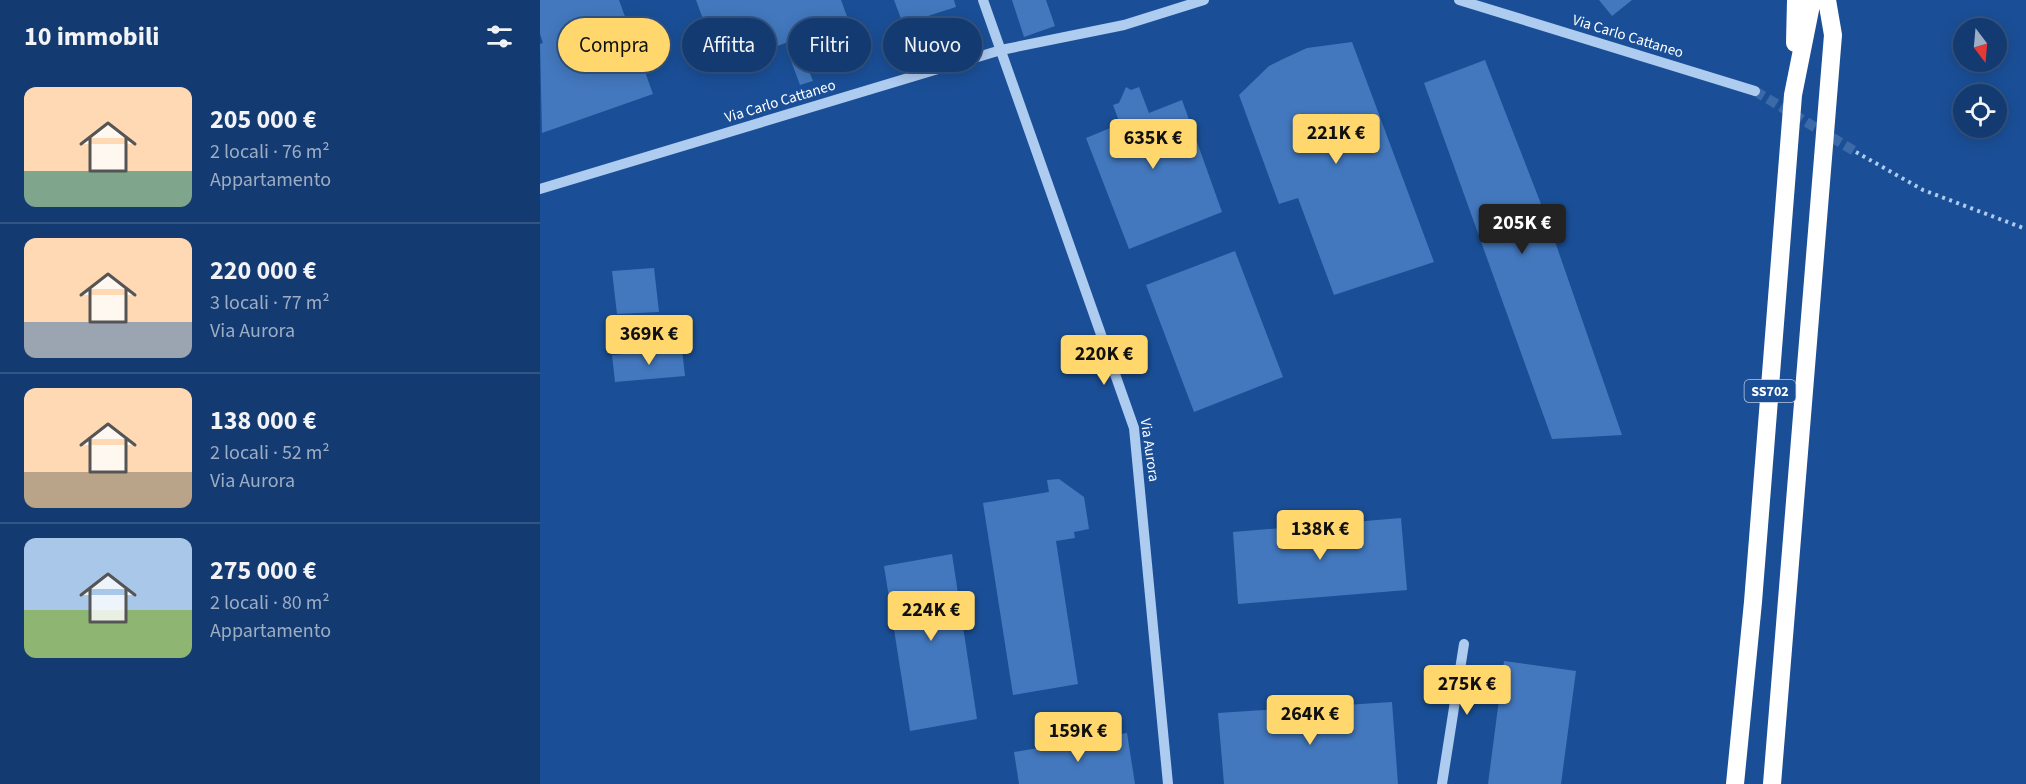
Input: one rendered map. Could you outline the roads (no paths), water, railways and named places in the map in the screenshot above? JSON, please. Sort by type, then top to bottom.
[{"type":"highway","points":[[1793,95],[1796,0]]},
{"type":"highway","name":"SS702","points":[[1735,784],[1754,602],[1793,95],[1812,0]]},
{"type":"highway","name":"SS702","points":[[1772,784],[1833,35],[1827,0]]},
{"type":"highway","points":[[1833,35],[1840,0]]},
{"type":"street","name":"Via Aurora","points":[[983,0],[1134,428],[1168,784]]},
{"type":"street","name":"Via Carlo Cattaneo","points":[[540,189],[1001,50],[1124,25],[1204,0]]},
{"type":"street","name":"Via Carlo Cattaneo","points":[[1459,0],[1755,91]]},
{"type":"street","points":[[1442,784],[1464,644]]},
{"type":"tunnel","points":[[1755,91],[1856,152]]}]
